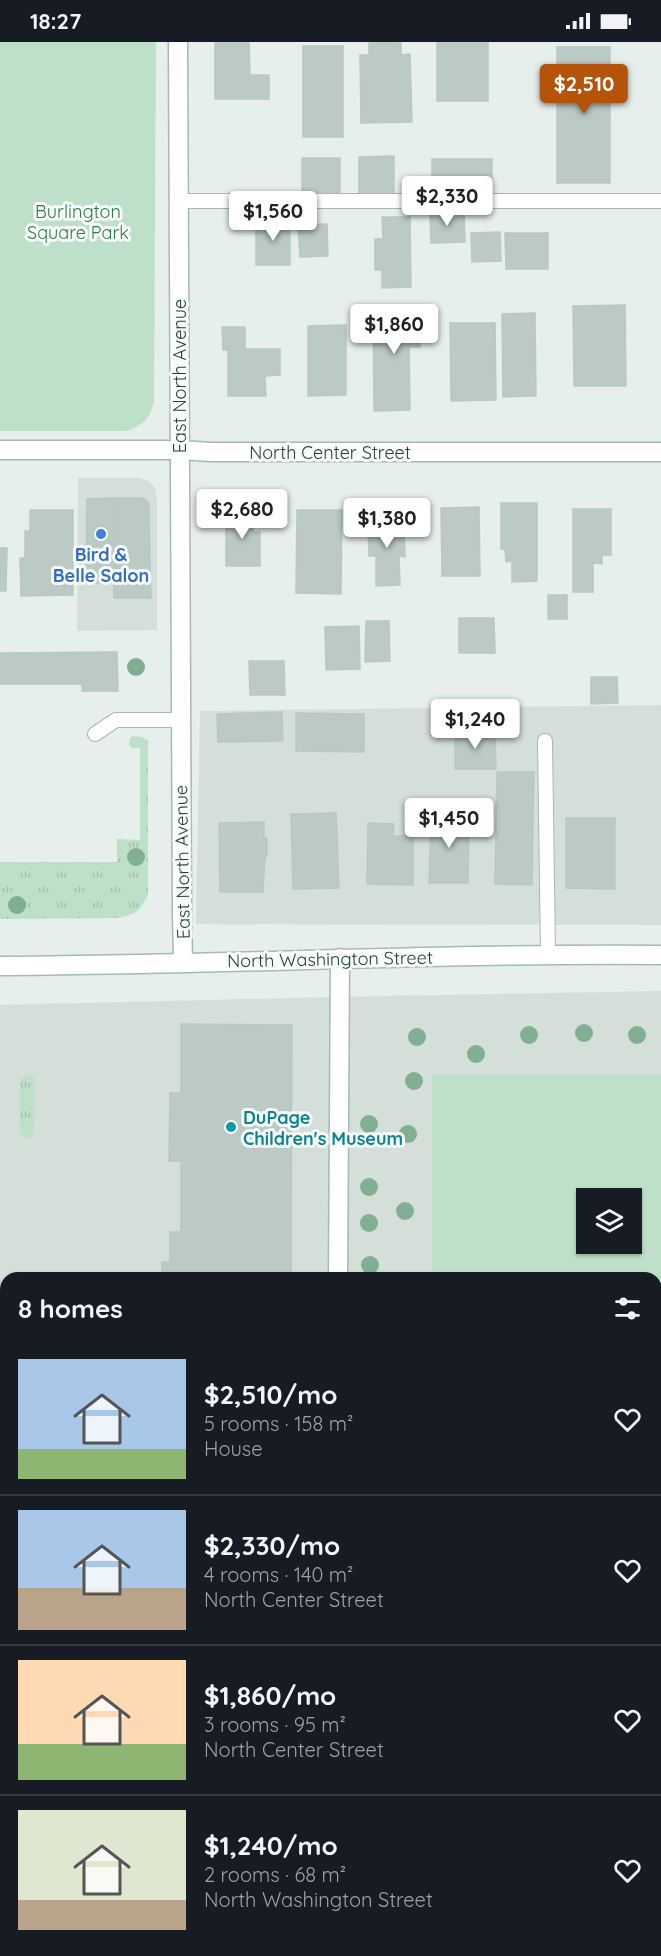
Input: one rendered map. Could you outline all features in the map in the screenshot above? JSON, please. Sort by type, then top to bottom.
[{"type":"street","name":"East North Avenue","points":[[178,42],[183,963]]},
{"type":"street","name":"North Center Street","points":[[0,450],[661,452]]},
{"type":"street","name":"North Washington Street","points":[[0,966],[340,958],[661,955]]},
{"type":"street","points":[[338,1272],[340,958]]},
{"type":"lane","points":[[178,201],[661,201]]},
{"type":"lane","points":[[95,734],[116,720],[181,720]]},
{"type":"lane","points":[[545,741],[548,955]]},
{"type":"shaded area","points":[[78,478],[137,478],[149,481],[155,488],[157,501],[157,630],[77,631]]},
{"type":"shaded area","points":[[661,705],[661,925],[196,924],[200,711]]},
{"type":"shaded area","points":[[661,991],[661,1272],[0,1272],[0,1005]]},
{"type":"green space","name":"Burlington Square Park","points":[[0,42],[156,42],[154,401],[145,420],[127,431],[0,431]]},
{"type":"green space","points":[[142,737],[148,741],[148,895],[143,905],[134,913],[120,918],[0,919],[0,862],[117,862],[117,839],[140,840],[140,748],[132,748],[129,745],[130,738]]},
{"type":"green space","points":[[27,1075],[35,1080],[34,1131],[31,1138],[26,1139],[20,1133],[20,1084],[21,1079]]},
{"type":"green space","points":[[432,1075],[661,1075],[661,1272],[432,1272]]},
{"type":"building","points":[[215,42],[249,42],[250,75],[269,75],[269,99],[215,99]]},
{"type":"building","points":[[401,42],[401,55],[410,54],[412,122],[361,123],[360,55],[369,55],[369,43]]},
{"type":"building","points":[[437,42],[488,42],[488,101],[437,101]]},
{"type":"building","points":[[303,46],[343,46],[343,137],[303,137]]},
{"type":"building","points":[[557,47],[610,47],[610,183],[557,183]]},
{"type":"building","points":[[394,156],[394,193],[359,193],[359,157]]},
{"type":"building","points":[[302,158],[340,158],[340,193],[302,193]]},
{"type":"building","points":[[432,159],[492,159],[492,191],[432,191]]},
{"type":"building","points":[[430,211],[464,211],[465,242],[431,243]]},
{"type":"building","points":[[382,217],[410,217],[411,287],[382,288],[382,270],[375,270],[375,239],[383,239]]},
{"type":"building","points":[[256,219],[290,220],[290,265],[256,265]]},
{"type":"building","points":[[327,224],[328,256],[300,257],[298,225]]},
{"type":"building","points":[[500,232],[501,261],[472,262],[471,233]]},
{"type":"building","points":[[505,233],[548,233],[548,269],[506,269]]},
{"type":"building","points":[[625,305],[626,386],[574,386],[573,306]]},
{"type":"building","points":[[373,306],[420,306],[420,347],[409,347],[410,410],[374,411]]},
{"type":"building","points":[[535,313],[536,396],[503,397],[502,314]]},
{"type":"building","points":[[450,323],[495,323],[496,400],[451,401]]},
{"type":"building","points":[[346,325],[346,395],[308,396],[308,326]]},
{"type":"building","points":[[222,327],[245,327],[245,349],[280,349],[280,375],[265,376],[266,396],[228,396],[228,350],[223,350]]},
{"type":"building","points":[[116,498],[141,498],[149,504],[150,570],[116,570]]},
{"type":"building","name":"Bird & Belle Salon","points":[[116,498],[116,570],[113,570],[113,583],[86,583],[87,499]]},
{"type":"building","points":[[501,503],[537,503],[537,581],[512,582],[512,561],[506,562],[505,549],[501,549]]},
{"type":"building","points":[[479,507],[480,576],[442,576],[441,508]]},
{"type":"building","points":[[573,509],[611,509],[611,555],[602,555],[602,564],[593,563],[593,592],[573,592]]},
{"type":"building","points":[[30,510],[73,510],[73,595],[21,596],[20,558],[25,558],[25,531],[30,531]]},
{"type":"building","points":[[297,510],[342,510],[341,594],[296,593]]},
{"type":"building","points":[[226,511],[254,511],[253,532],[260,532],[260,566],[226,566]]},
{"type":"building","points":[[404,519],[405,557],[399,556],[400,585],[376,586],[376,556],[369,556],[368,520]]},
{"type":"building","points":[[0,548],[7,548],[6,591],[0,591]]},
{"type":"building","points":[[113,570],[150,570],[151,598],[114,598]]},
{"type":"building","points":[[548,595],[567,595],[567,619],[548,619]]},
{"type":"building","points":[[459,618],[494,618],[495,653],[459,653]]},
{"type":"building","points":[[366,621],[389,621],[390,661],[365,662]]},
{"type":"building","points":[[359,626],[360,669],[326,670],[325,627]]},
{"type":"building","points":[[117,652],[118,691],[82,691],[82,684],[0,684],[0,653]]},
{"type":"building","points":[[249,661],[284,661],[285,695],[250,695]]},
{"type":"building","points":[[591,677],[617,677],[618,703],[591,704]]},
{"type":"building","points":[[282,712],[283,741],[218,742],[217,714]]},
{"type":"building","points":[[296,713],[364,714],[364,752],[296,751]]},
{"type":"building","points":[[455,731],[495,731],[496,769],[455,769]]},
{"type":"building","points":[[497,772],[534,772],[532,885],[495,884]]},
{"type":"building","points":[[336,813],[339,888],[293,889],[291,814]]},
{"type":"building","points":[[431,815],[469,815],[468,883],[429,883]]},
{"type":"building","points":[[566,818],[615,818],[615,889],[566,888]]},
{"type":"building","points":[[264,822],[267,856],[265,856],[263,892],[220,892],[219,823]]},
{"type":"building","points":[[368,823],[394,824],[393,836],[413,836],[413,885],[367,884]]},
{"type":"building","name":"DuPage Children's Museum","points":[[181,1024],[292,1025],[291,1272],[162,1272],[162,1262],[170,1262],[170,1232],[181,1232],[181,1161],[169,1161],[170,1093],[181,1093]]},
{"type":"place","name":"Bird & Belle Salon","points":[[101,534]]},
{"type":"place","name":"DuPage Children's Museum","points":[[231,1127]]}]
